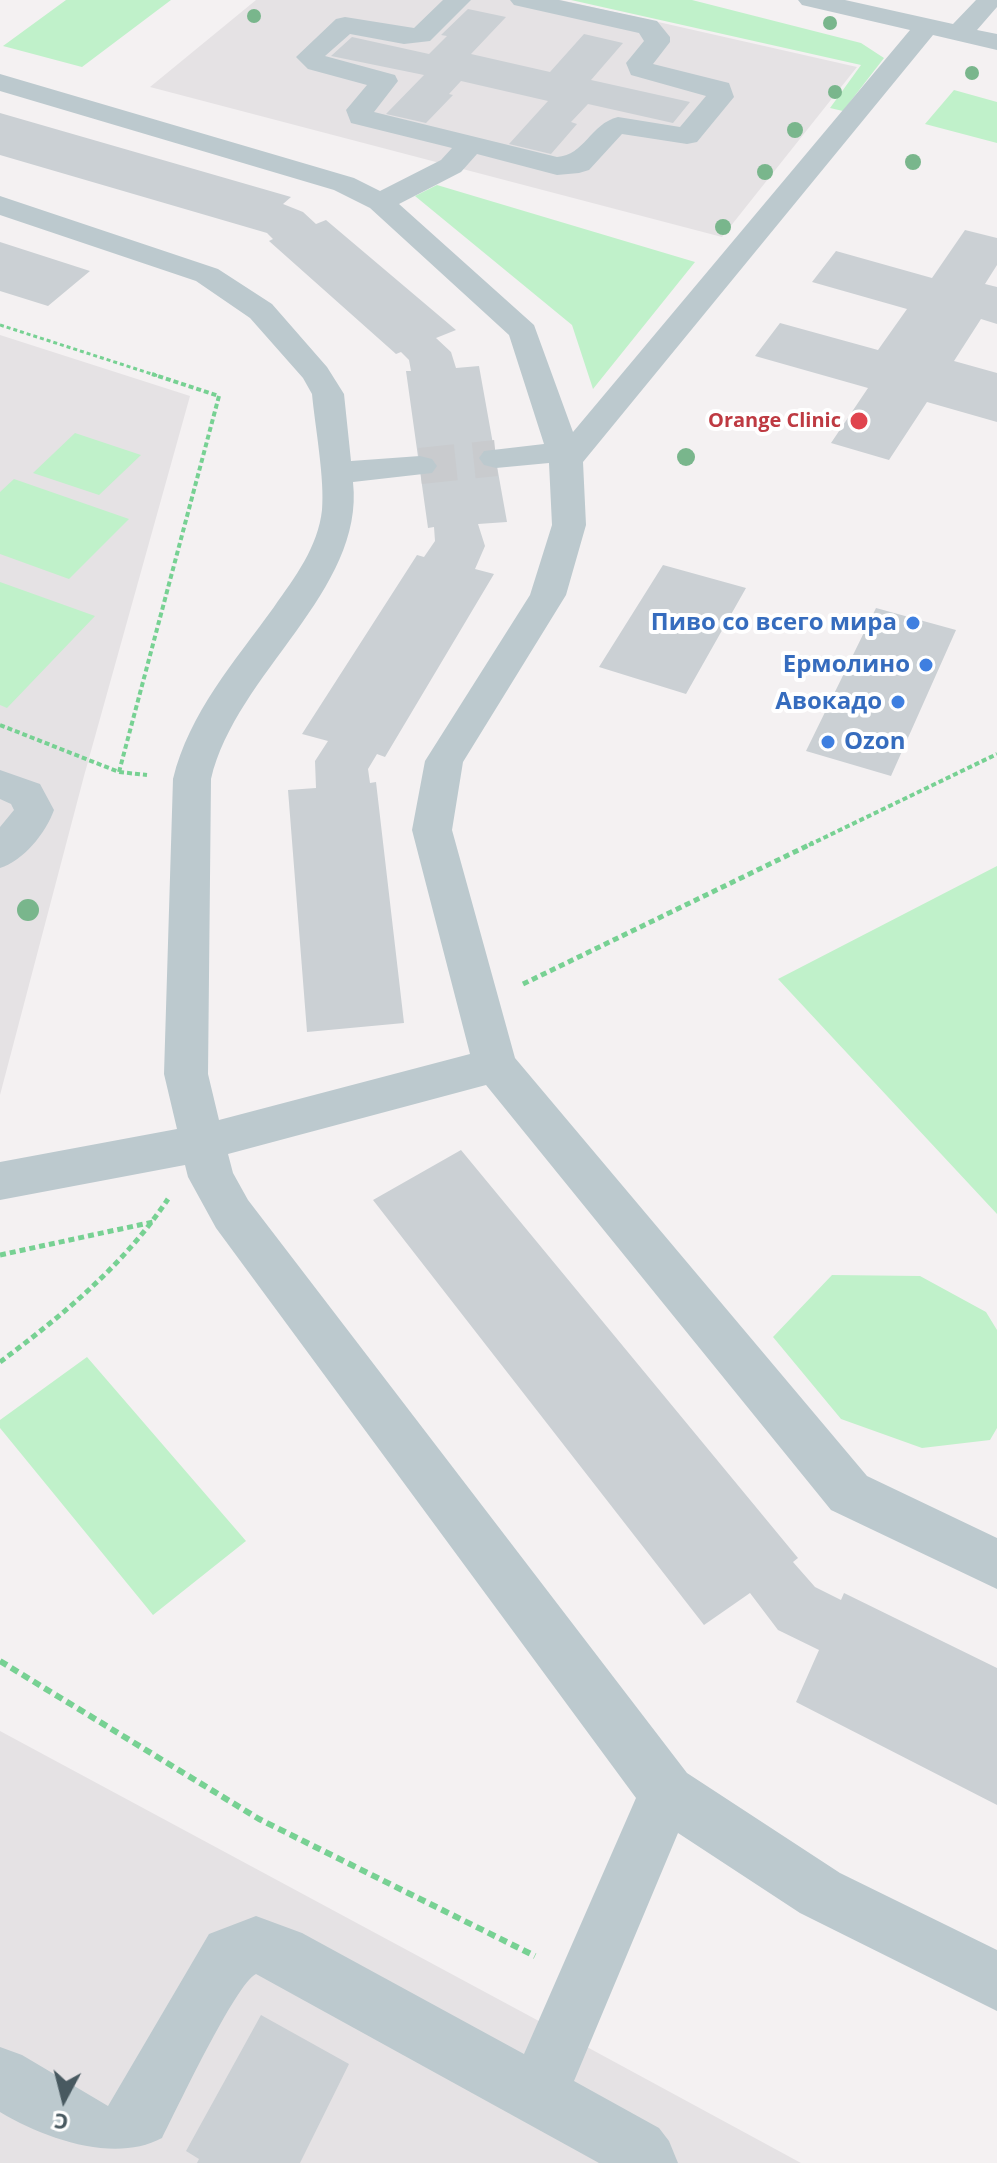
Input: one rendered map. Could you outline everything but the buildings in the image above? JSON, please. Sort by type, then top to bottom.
[{"type":"lane","points":[[458,0],[421,35],[404,36],[345,25],[309,57],[317,63],[385,81],[360,110],[361,117],[569,167],[585,160],[618,125],[687,136],[722,93],[712,87],[640,69],[639,63],[657,42],[657,37],[648,27],[523,0]]},
{"type":"lane","points":[[811,0],[997,42]]},
{"type":"lane","points":[[958,34],[988,2]]},
{"type":"lane","points":[[496,458],[565,457],[926,27]]},
{"type":"lane","points":[[0,82],[344,184],[380,202],[523,332],[565,457],[569,525],[548,595],[444,761],[432,830],[495,1065],[849,1493],[997,1564]]},
{"type":"lane","points":[[380,202],[451,166],[470,145]]},
{"type":"lane","points":[[0,205],[207,275],[261,311],[316,374],[328,394],[339,509],[330,546],[313,577],[218,713],[199,750],[192,779],[186,1074],[211,1177],[232,1214],[667,1793],[820,1893],[997,1981]]},
{"type":"lane","points":[[336,473],[420,466]]},
{"type":"lane","points":[[0,784],[26,794],[34,810],[31,819],[0,853]]},
{"type":"lane","points":[[0,1181],[201,1143],[495,1065]]},
{"type":"lane","points":[[537,2095],[667,1793]]},
{"type":"lane","points":[[0,2077],[89,2130],[110,2138],[129,2130],[140,2116],[230,1955],[256,1945],[281,1954],[637,2150],[647,2163]]},
{"type":"path","points":[[0,325],[219,396],[119,772]]},
{"type":"path","points":[[0,725],[119,772],[192,779]]},
{"type":"path","points":[[478,1006],[997,754]]},
{"type":"path","points":[[0,1255],[154,1222],[53,1324],[0,1362]]},
{"type":"path","points":[[0,1661],[259,1819],[586,1981]]},
{"type":"shaded area","points":[[256,0],[561,0],[857,67],[722,237],[150,87]]},
{"type":"shaded area","points":[[0,335],[190,396],[84,776],[0,1095]]},
{"type":"shaded area","points":[[0,1731],[563,2034],[801,2163],[0,2163]]},
{"type":"green space","points":[[66,0],[171,0],[82,67],[3,46]]},
{"type":"green space","points":[[571,0],[692,0],[861,43],[884,58],[843,111],[830,108],[861,65]]},
{"type":"green space","points":[[954,90],[997,102],[997,143],[925,124]]},
{"type":"green space","points":[[437,185],[695,262],[593,389],[572,325],[415,196]]},
{"type":"green space","points":[[75,433],[141,455],[99,495],[33,473]]},
{"type":"green space","points":[[14,479],[129,519],[69,579],[0,554],[0,492]]},
{"type":"green space","points":[[0,582],[95,616],[7,708],[0,705]]},
{"type":"green space","points":[[997,866],[997,1214],[778,979]]},
{"type":"green space","points":[[832,1275],[920,1276],[986,1312],[997,1330],[997,1428],[990,1440],[922,1448],[841,1419],[773,1337]]},
{"type":"green space","points":[[87,1357],[246,1541],[153,1615],[0,1428],[0,1420]]},
{"type":"tunnel","points":[[420,466],[496,458]]},
{"type":"place","name":"Orange Clinic","points":[[859,421]]},
{"type":"place","name":"Пиво со всего мира","points":[[913,623]]},
{"type":"place","name":"Ермолино","points":[[926,665]]},
{"type":"place","name":"Авокадо","points":[[898,702]]},
{"type":"place","name":"Ozon","points":[[828,742]]}]
